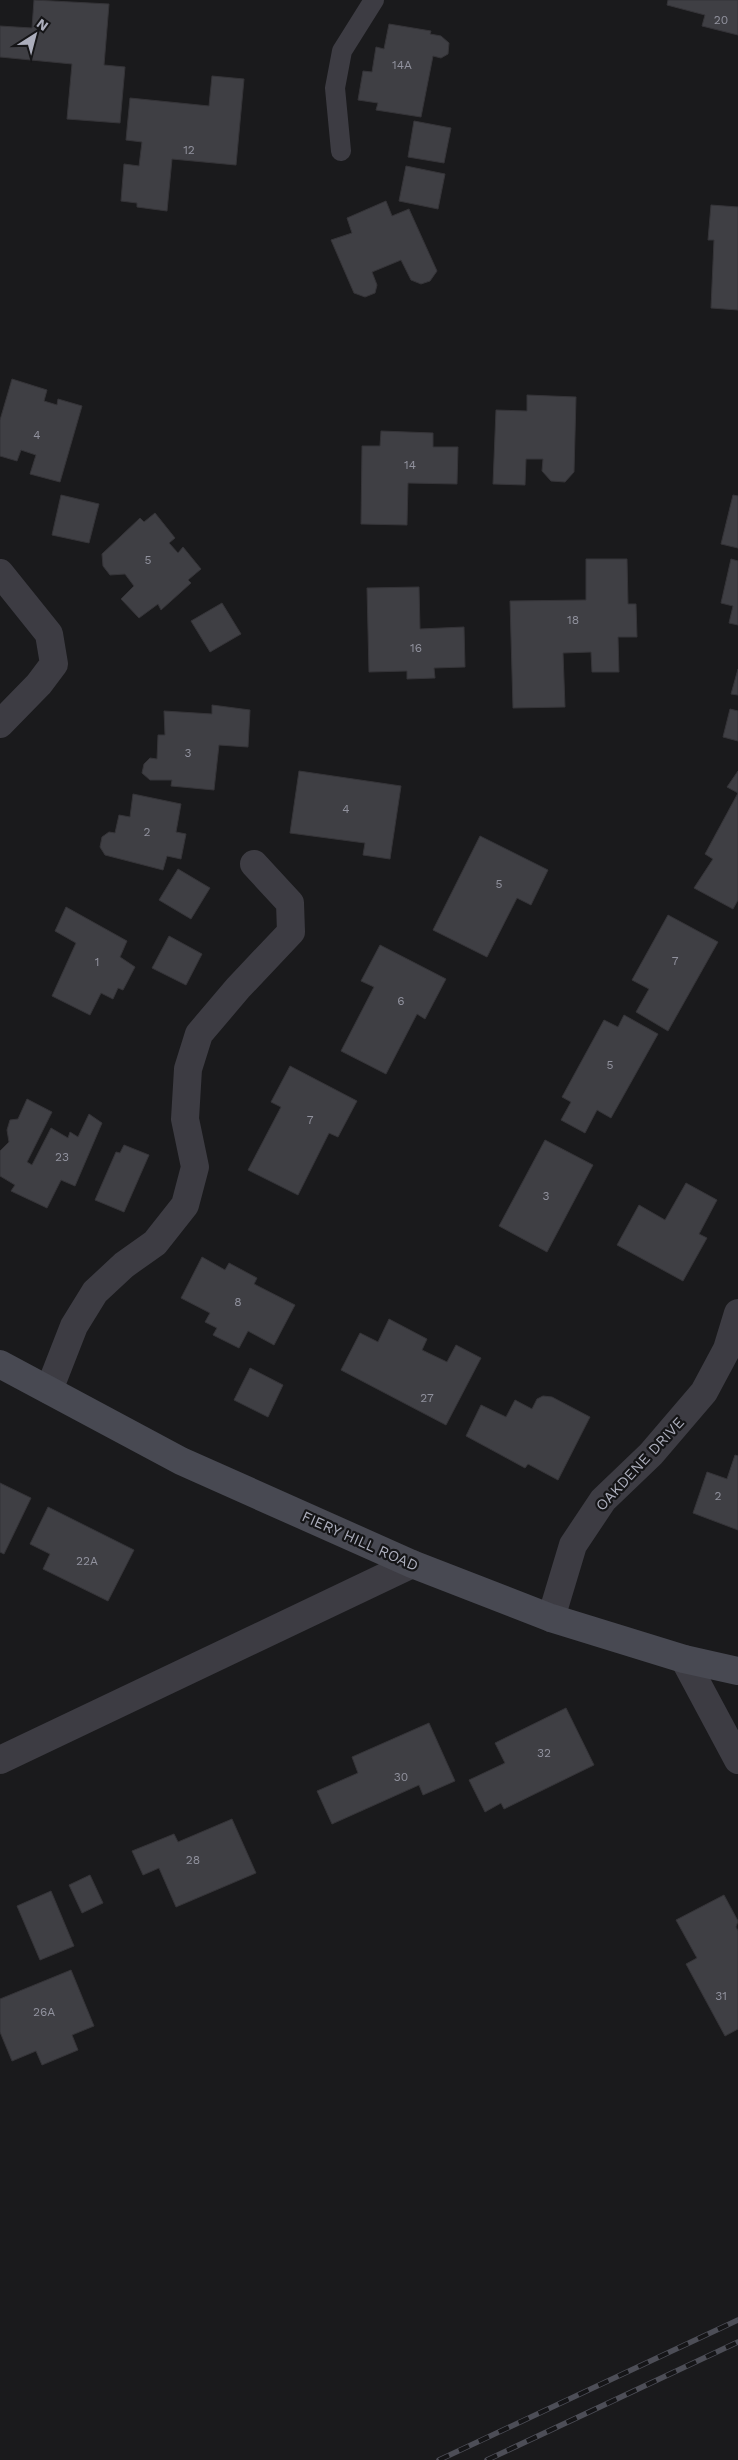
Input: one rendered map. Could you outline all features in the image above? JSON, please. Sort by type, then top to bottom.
[{"type":"street","points":[[0,573],[49,634],[54,664],[39,684],[0,724]]},
{"type":"street","points":[[48,1390],[74,1326],[95,1292],[124,1265],[155,1242],[185,1205],[195,1167],[185,1119],[188,1069],[199,1034],[291,932],[290,903],[254,864]]},
{"type":"street","name":"OAKDENE DRIVE","points":[[551,1618],[573,1545],[604,1500],[651,1454],[704,1392],[727,1349],[738,1314]]},
{"type":"street","name":"FIERY HILL ROAD","points":[[0,1364],[181,1461],[412,1564],[551,1618],[684,1659],[738,1672]]},
{"type":"street","points":[[0,1760],[412,1564]]},
{"type":"street","points":[[684,1659],[738,1760]]},
{"type":"lane","points":[[341,151],[335,88],[342,52],[374,0]]},
{"type":"building","points":[[34,0],[109,4],[104,65],[125,67],[120,123],[67,119],[72,64],[0,57],[0,26],[32,28]]},
{"type":"building","points":[[668,0],[738,0],[738,35],[702,26],[705,15],[667,5]]},
{"type":"building","points":[[389,24],[431,31],[430,34],[441,36],[449,43],[448,54],[441,58],[433,56],[421,117],[376,110],[378,103],[358,100],[363,71],[372,72],[376,47],[384,49]]},
{"type":"building","points":[[212,76],[244,79],[236,165],[172,159],[167,211],[137,207],[137,203],[121,201],[124,164],[139,166],[142,142],[126,140],[130,98],[209,106]]},
{"type":"building","points":[[414,121],[451,128],[444,163],[408,157]]},
{"type":"building","points":[[406,166],[445,174],[438,209],[399,201]]},
{"type":"building","points":[[386,201],[392,216],[409,209],[437,271],[430,281],[421,284],[411,280],[401,260],[372,272],[377,285],[375,293],[365,297],[354,293],[331,240],[352,233],[347,218]]},
{"type":"building","points":[[711,205],[738,207],[738,310],[711,308],[714,240],[708,240]]},
{"type":"building","points":[[12,379],[47,390],[44,401],[57,405],[58,399],[82,406],[60,482],[30,474],[36,455],[21,450],[17,461],[0,456],[0,420]]},
{"type":"building","points":[[527,395],[576,397],[574,472],[565,482],[551,481],[542,471],[543,459],[526,459],[525,485],[493,484],[496,410],[527,411]]},
{"type":"building","points":[[381,431],[433,433],[433,447],[458,447],[457,484],[408,483],[407,525],[361,524],[362,446],[380,446]]},
{"type":"building","points":[[61,495],[99,504],[89,543],[52,535]]},
{"type":"building","points":[[733,495],[738,496],[738,548],[721,544]]},
{"type":"building","points":[[155,513],[175,538],[169,543],[178,553],[183,547],[201,569],[188,580],[191,583],[161,610],[158,604],[139,618],[121,599],[134,586],[125,574],[110,575],[103,566],[102,554],[140,518],[144,522]]},
{"type":"building","points":[[586,559],[627,559],[628,604],[636,604],[637,637],[618,637],[619,672],[592,672],[591,652],[563,653],[565,707],[513,708],[510,601],[586,600]]},
{"type":"building","points":[[731,559],[738,561],[738,625],[729,623],[733,606],[721,603]]},
{"type":"building","points":[[419,587],[420,629],[464,627],[465,667],[434,668],[435,678],[407,679],[407,671],[369,672],[367,588]]},
{"type":"building","points":[[222,603],[241,634],[210,652],[191,621]]},
{"type":"building","points":[[738,669],[738,695],[731,694]]},
{"type":"building","points":[[212,705],[250,710],[248,747],[219,745],[214,790],[171,786],[172,780],[150,780],[142,773],[144,764],[150,758],[157,759],[158,735],[165,735],[164,711],[212,714]]},
{"type":"building","points":[[730,709],[738,711],[738,741],[723,737]]},
{"type":"building","points":[[299,771],[401,786],[390,859],[363,855],[365,843],[290,833]]},
{"type":"building","points":[[738,771],[738,793],[727,787]]},
{"type":"building","points":[[738,793],[738,900],[733,909],[694,888],[713,859],[705,854]]},
{"type":"building","points":[[133,794],[181,804],[176,832],[186,834],[181,859],[167,856],[163,870],[105,855],[100,847],[102,837],[109,832],[115,833],[119,815],[130,817]]},
{"type":"building","points":[[480,836],[548,870],[531,905],[517,898],[487,957],[433,930]]},
{"type":"building","points":[[178,869],[210,888],[191,919],[159,900]]},
{"type":"building","points":[[66,907],[127,941],[120,957],[135,967],[123,990],[118,988],[113,999],[101,993],[90,1015],[52,996],[76,943],[55,931]]},
{"type":"building","points":[[668,915],[718,942],[668,1031],[636,1012],[649,989],[632,980]]},
{"type":"building","points":[[169,936],[202,954],[186,985],[152,968]]},
{"type":"building","points":[[380,945],[446,979],[425,1019],[417,1014],[386,1074],[341,1051],[374,987],[361,981]]},
{"type":"building","points":[[624,1015],[658,1034],[611,1118],[597,1110],[585,1133],[561,1120],[571,1102],[562,1097],[604,1020],[618,1027]]},
{"type":"building","points":[[290,1066],[357,1101],[338,1137],[329,1133],[298,1195],[248,1170],[281,1107],[271,1102]]},
{"type":"building","points":[[27,1099],[52,1112],[27,1162],[32,1165],[51,1128],[68,1138],[70,1132],[78,1137],[89,1114],[102,1123],[75,1186],[61,1180],[47,1208],[11,1191],[15,1185],[0,1176],[0,1151],[9,1142],[7,1130],[10,1120],[18,1119]]},
{"type":"building","points":[[545,1140],[593,1165],[547,1252],[499,1226]]},
{"type":"building","points":[[124,1145],[149,1155],[124,1212],[95,1200],[116,1152],[120,1153]]},
{"type":"building","points":[[686,1183],[717,1200],[699,1234],[707,1238],[683,1281],[617,1245],[639,1205],[665,1220]]},
{"type":"building","points":[[202,1257],[225,1270],[229,1263],[257,1278],[254,1284],[295,1305],[274,1345],[248,1331],[239,1348],[213,1335],[217,1328],[205,1322],[210,1313],[181,1298]]},
{"type":"building","points":[[389,1319],[427,1339],[422,1350],[447,1362],[456,1345],[481,1358],[446,1425],[341,1370],[360,1333],[378,1342]]},
{"type":"building","points":[[250,1368],[283,1385],[268,1417],[234,1400]]},
{"type":"building","points":[[543,1396],[552,1397],[590,1417],[558,1480],[528,1464],[525,1468],[466,1436],[481,1405],[506,1417],[515,1400],[532,1409],[537,1399]]},
{"type":"building","points":[[735,1455],[738,1456],[738,1530],[693,1513],[707,1472],[727,1479]]},
{"type":"building","points":[[0,1483],[31,1498],[4,1554],[0,1552]]},
{"type":"building","points":[[48,1507],[134,1550],[108,1601],[43,1569],[50,1554],[30,1544]]},
{"type":"building","points":[[566,1708],[594,1765],[504,1809],[501,1803],[485,1812],[469,1780],[505,1763],[495,1743]]},
{"type":"building","points":[[429,1723],[455,1781],[423,1795],[419,1785],[332,1824],[317,1791],[358,1773],[352,1757]]},
{"type":"building","points":[[232,1819],[256,1873],[176,1907],[159,1868],[143,1875],[132,1851],[174,1834],[178,1842]]},
{"type":"building","points":[[90,1875],[103,1903],[82,1913],[69,1885]]},
{"type":"building","points":[[51,1891],[74,1946],[40,1960],[17,1906]]},
{"type":"building","points":[[724,1895],[738,1921],[736,1927],[738,1931],[738,2029],[725,2036],[686,1964],[697,1958],[676,1920]]},
{"type":"building","points":[[71,1970],[94,2026],[72,2035],[78,2050],[42,2065],[36,2051],[12,2061],[0,2032],[0,1999]]},
{"type":"railway","points":[[439,2460],[738,2320]]},
{"type":"railway","points":[[487,2460],[738,2342]]}]
